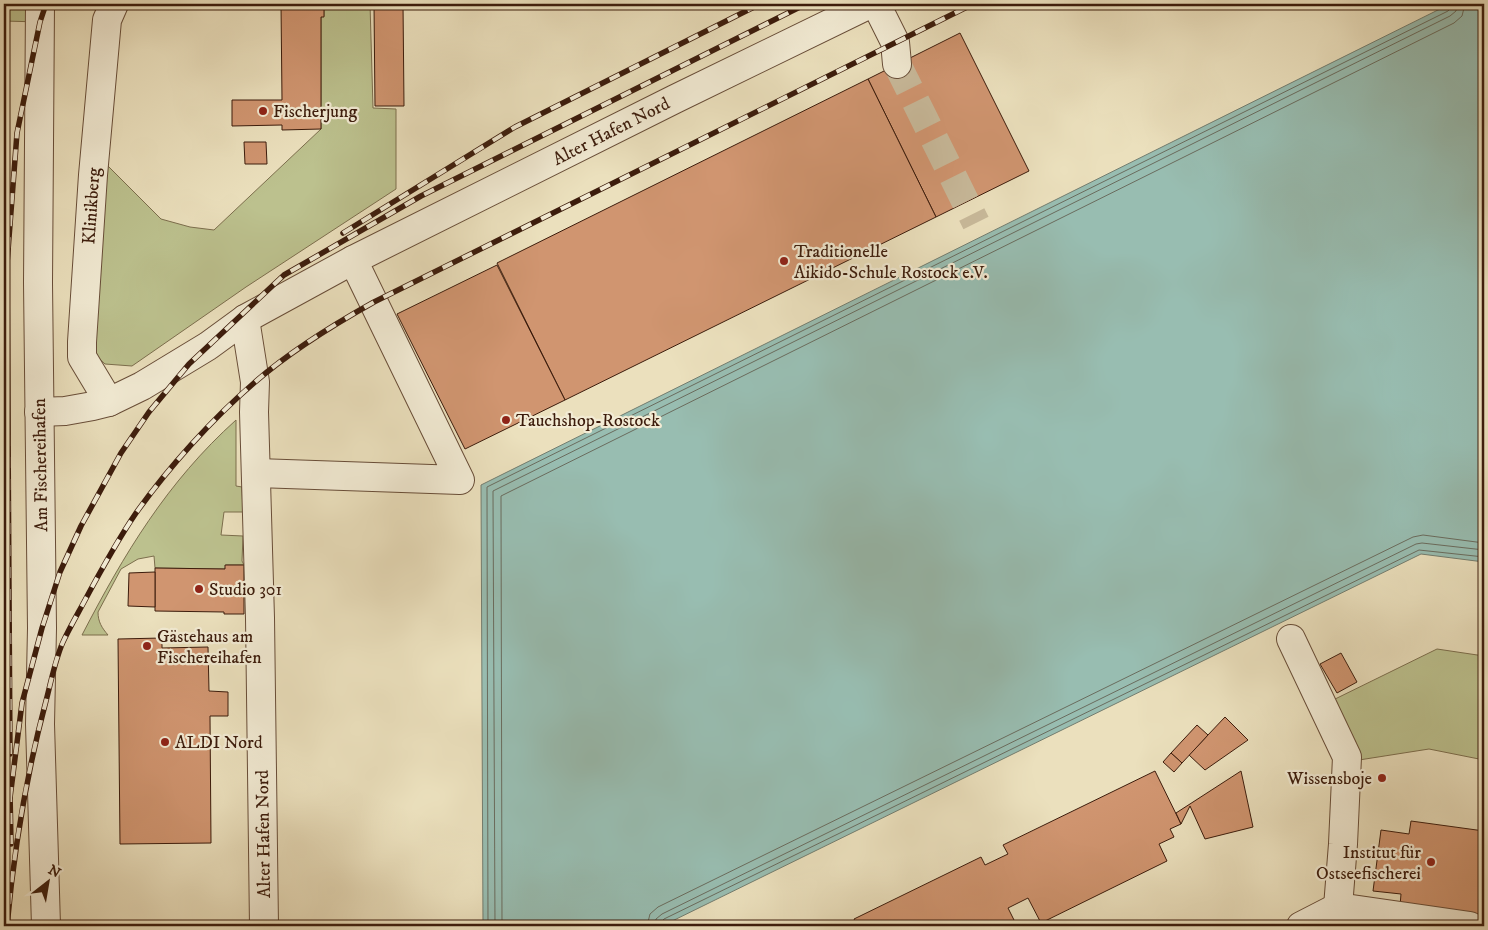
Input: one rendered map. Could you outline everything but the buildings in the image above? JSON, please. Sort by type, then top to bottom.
[{"type":"street","name":"Am Fischereihafen","points":[[40,4],[38,283],[42,628],[40,724],[46,926]]},
{"type":"street","name":"Klinikberg","points":[[109,402],[82,356],[82,342],[93,175],[107,20],[114,4]]},
{"type":"street","name":"Alter Hafen Nord","points":[[39,412],[65,411],[109,402],[142,386],[208,346],[245,319],[353,260],[870,4]]},
{"type":"street","points":[[876,4],[895,42],[897,64]]},
{"type":"street","points":[[257,473],[460,480],[353,260]]},
{"type":"street","name":"Alter Hafen Nord","points":[[245,319],[255,382],[254,412],[261,628],[264,926]]},
{"type":"street","points":[[1292,639],[1347,757],[1338,907]]},
{"type":"street","points":[[1301,926],[1338,907],[1470,926]]},
{"type":"green space","points":[[4,4],[40,4],[40,22],[4,21]]},
{"type":"green space","points":[[324,4],[370,4],[373,108],[396,109],[396,189],[246,287],[132,366],[105,364],[92,352],[100,158],[161,219],[190,227],[214,230],[321,129],[321,17],[324,16]]},
{"type":"green space","points":[[236,420],[236,486],[242,487],[243,512],[224,512],[221,535],[243,536],[242,561],[244,565],[226,565],[225,569],[155,568],[154,556],[138,559],[121,569],[98,612],[101,625],[108,635],[82,635],[114,576],[149,520],[189,468]]},
{"type":"green space","points":[[1437,649],[1484,656],[1484,760],[1429,749],[1359,760],[1329,702]]},
{"type":"water","points":[[1450,4],[1484,4],[1484,562],[1421,554],[662,926],[483,926],[481,485]]},
{"type":"tunnel","points":[[897,64],[976,223]]},
{"type":"railway","points":[[10,754],[7,264],[17,133],[40,22],[46,4]]},
{"type":"railway","points":[[343,233],[515,127],[760,4]]},
{"type":"railway","points":[[10,798],[22,703],[42,628],[60,572],[81,526],[121,453],[149,412],[189,364],[284,275],[421,196],[806,4]]},
{"type":"railway","points":[[7,926],[13,869],[27,785],[53,671],[63,642],[102,568],[136,513],[176,462],[222,412],[282,360],[374,302],[973,4]]},
{"type":"railway","points":[[10,791],[11,844]]},
{"type":"place","name":"Fischerjung","points":[[263,111]]},
{"type":"place","name":"Traditionelle Aikido-Schule Rostock e.V.","points":[[784,261]]},
{"type":"place","name":"Tauchshop-Rostock","points":[[506,420]]},
{"type":"place","name":"Studio 301","points":[[199,589]]},
{"type":"place","name":"Gästehaus am Fischereihafen","points":[[147,646]]},
{"type":"place","name":"ALDI Nord","points":[[165,742]]},
{"type":"place","name":"Wissensboje","points":[[1382,778]]},
{"type":"place","name":"Institut für Ostseefischerei","points":[[1431,862]]}]
